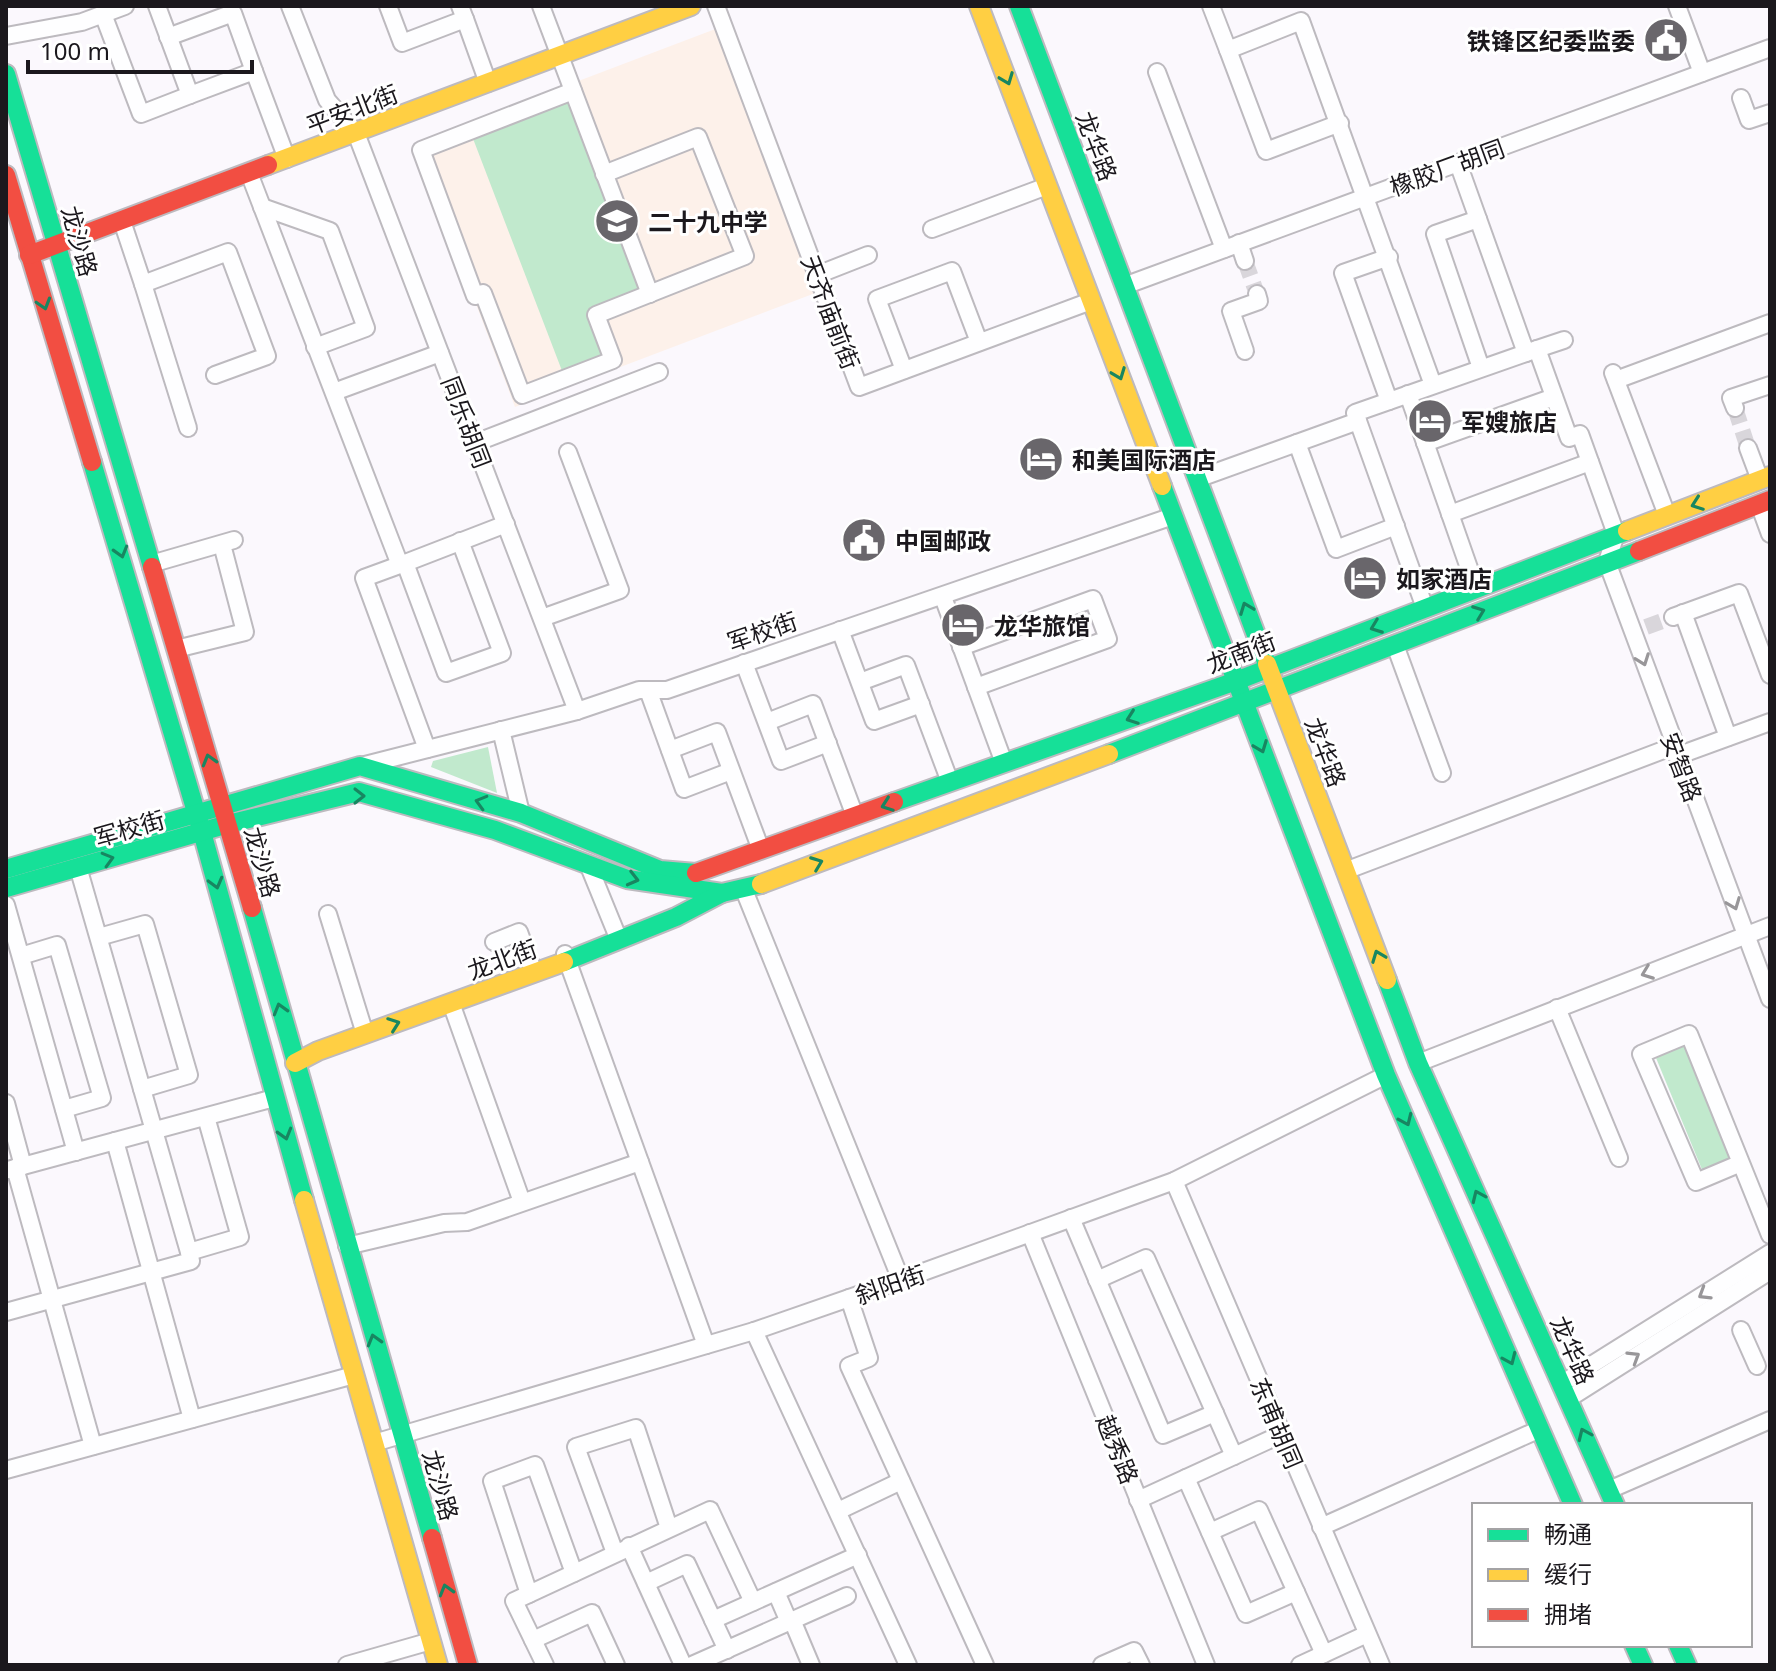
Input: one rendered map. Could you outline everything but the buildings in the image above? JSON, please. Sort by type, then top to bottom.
[{"type":"main road","name":"平安北街","points":[[29,255],[691,6]]},
{"type":"main road","points":[[979,6],[1386,1075],[1572,1503]]},
{"type":"main road","name":"龙华路","points":[[1019,6],[1418,1063],[1612,1498]]},
{"type":"main road","name":"龙沙路","points":[[6,74],[225,816],[468,1665]]},
{"type":"main road","name":"龙沙路","points":[[6,175],[200,823],[274,1098],[438,1665]]},
{"type":"main road","name":"龙南街","points":[[521,813],[660,870],[692,874],[1236,681],[1765,478]]},
{"type":"main road","name":"龙南街","points":[[744,890],[1277,690],[1764,502]]},
{"type":"main road","points":[[360,766],[521,813]]},
{"type":"main road","name":"军校街","points":[[6,869],[225,816],[360,766]]},
{"type":"main road","name":"军校街","points":[[225,816],[359,792],[495,830],[627,879],[716,892],[744,890]]},
{"type":"main road","name":"军校街","points":[[6,888],[78,867],[200,823]]},
{"type":"main road","name":"龙北街","points":[[295,1063],[676,917],[716,892]]},
{"type":"street","points":[[6,36],[82,22],[125,6]]},
{"type":"street","points":[[157,6],[190,95]]},
{"type":"street","points":[[290,6],[327,100],[356,133]]},
{"type":"street","points":[[388,6],[402,43],[462,13],[488,83]]},
{"type":"street","points":[[541,6],[650,294]]},
{"type":"street","name":"天齐庙前街","points":[[716,6],[859,387],[1091,301]]},
{"type":"street","points":[[1211,6],[1266,151],[1340,123]]},
{"type":"street","points":[[1677,6],[1702,73]]},
{"type":"street","points":[[168,37],[233,13],[287,159]]},
{"type":"street","points":[[103,14],[141,114],[254,71]]},
{"type":"street","points":[[1228,50],[1301,21],[1433,385]]},
{"type":"street","name":"橡胶厂胡同","points":[[1124,286],[1770,48]]},
{"type":"street","points":[[1157,72],[1232,246],[1245,261]]},
{"type":"street","points":[[573,91],[421,150],[475,296],[483,293],[522,395],[613,360],[596,315],[745,256],[698,137],[604,174]]},
{"type":"street","points":[[1741,98],[1749,120],[1770,113]]},
{"type":"street","name":"同乐胡同","points":[[356,133],[577,711]]},
{"type":"street","points":[[1458,163],[1531,351],[1554,397],[1569,438],[1580,434],[1616,534],[1607,562]]},
{"type":"street","points":[[249,173],[400,565]]},
{"type":"street","points":[[932,229],[1047,186]]},
{"type":"street","points":[[262,207],[330,231],[366,328],[315,347]]},
{"type":"street","points":[[1478,219],[1435,234],[1481,368]]},
{"type":"street","points":[[122,221],[188,428]]},
{"type":"street","points":[[143,284],[228,252],[267,356],[215,375]]},
{"type":"street","points":[[817,275],[868,255]]},
{"type":"street","points":[[1389,257],[1343,273],[1389,401]]},
{"type":"street","points":[[904,370],[877,299],[952,271],[979,342]]},
{"type":"street","points":[[1245,351],[1231,311],[1259,301],[1257,294]]},
{"type":"street","points":[[1667,515],[1615,376],[1770,323]]},
{"type":"street","points":[[1425,608],[1355,413],[1564,340]]},
{"type":"street","points":[[334,392],[440,353]]},
{"type":"street","points":[[475,443],[659,372]]},
{"type":"street","points":[[1735,408],[1731,398],[1770,385]]},
{"type":"street","points":[[1408,394],[1476,588]]},
{"type":"street","points":[[1425,443],[1554,397]]},
{"type":"street","points":[[1197,479],[1358,421]]},
{"type":"street","points":[[1297,443],[1336,549],[1396,526]]},
{"type":"street","points":[[1748,448],[1765,478]]},
{"type":"street","points":[[542,618],[620,590],[568,452]]},
{"type":"street","points":[[1450,514],[1590,462]]},
{"type":"street","points":[[1764,502],[1770,534]]},
{"type":"street","name":"军校街","points":[[360,766],[648,690],[667,690],[1173,516]]},
{"type":"street","points":[[427,749],[364,578],[506,524]]},
{"type":"street","points":[[400,565],[405,563],[446,673],[502,653],[460,541]]},
{"type":"street","points":[[151,564],[229,546],[245,632],[176,649]]},
{"type":"street","name":"安智路","points":[[1607,562],[1639,629],[1676,751],[1770,999]]},
{"type":"street","points":[[1728,737],[1678,615],[1739,593],[1770,675]]},
{"type":"street","points":[[943,597],[1004,763]]},
{"type":"street","points":[[961,647],[1093,599],[1098,612],[1108,639],[976,687]]},
{"type":"street","points":[[840,630],[874,721],[921,704]]},
{"type":"street","points":[[1395,645],[1442,773]]},
{"type":"street","points":[[744,663],[781,761],[828,743]]},
{"type":"street","points":[[860,682],[906,665],[950,782]]},
{"type":"street","points":[[648,690],[684,789],[731,771]]},
{"type":"street","points":[[767,722],[813,704],[855,816]]},
{"type":"street","points":[[1345,871],[1676,751],[1770,722]]},
{"type":"street","points":[[501,730],[521,813]]},
{"type":"street","points":[[670,750],[717,732],[761,850]]},
{"type":"street","points":[[588,864],[618,937]]},
{"type":"street","points":[[6,1312],[191,1261],[78,867]]},
{"type":"street","points":[[744,890],[901,1280]]},
{"type":"street","points":[[6,905],[76,1152]]},
{"type":"street","points":[[328,914],[365,1034]]},
{"type":"street","points":[[99,937],[145,924],[189,1075],[142,1089]]},
{"type":"street","points":[[1418,1063],[1770,926]]},
{"type":"street","points":[[494,942],[519,932],[534,973]]},
{"type":"street","points":[[21,956],[57,945],[102,1098],[64,1109]]},
{"type":"street","points":[[566,957],[706,1345]]},
{"type":"street","points":[[451,1003],[522,1202]]},
{"type":"street","points":[[1557,1008],[1619,1158]]},
{"type":"street","points":[[1741,1163],[1696,1182],[1641,1054],[1689,1034],[1741,1163],[1770,1235]]},
{"type":"street","name":"斜阳街","points":[[374,1443],[754,1331],[1174,1181],[1386,1075]]},
{"type":"street","points":[[15,1168],[274,1098]]},
{"type":"street","points":[[6,1103],[15,1168],[93,1446]]},
{"type":"street","points":[[189,1252],[240,1237],[206,1117]]},
{"type":"street","points":[[115,1141],[192,1419]]},
{"type":"street","points":[[347,1246],[444,1223],[467,1222],[640,1162]]},
{"type":"street","name":"东甫胡同","points":[[1174,1181],[1381,1665]]},
{"type":"street","points":[[1071,1218],[1163,1435],[1215,1413]]},
{"type":"street","name":"越秀路","points":[[1030,1233],[1206,1665]]},
{"type":"street","points":[[1097,1280],[1146,1258],[1234,1456]]},
{"type":"street","points":[[1565,1391],[1766,1270]]},
{"type":"street","points":[[849,1298],[869,1358],[849,1366],[985,1665]]},
{"type":"street","points":[[1741,1330],[1757,1366]]},
{"type":"street","points":[[754,1331],[908,1665]]},
{"type":"street","points":[[6,1470],[354,1375]]},
{"type":"street","points":[[1612,1498],[1770,1420]]},
{"type":"street","points":[[669,1528],[636,1428],[576,1447],[622,1550],[646,1583],[683,1665]]},
{"type":"street","points":[[1321,1527],[1540,1429]]},
{"type":"street","points":[[1138,1500],[1282,1434]]},
{"type":"street","points":[[529,1594],[492,1481],[535,1465],[574,1573]]},
{"type":"street","points":[[1186,1478],[1246,1614],[1296,1592]]},
{"type":"street","points":[[838,1511],[901,1481]]},
{"type":"street","points":[[545,1665],[514,1601],[710,1510],[753,1602]]},
{"type":"street","points":[[1210,1532],[1259,1510],[1324,1654]]},
{"type":"street","points":[[713,1620],[858,1555]]},
{"type":"street","points":[[646,1583],[687,1564],[727,1650]]},
{"type":"street","points":[[776,1592],[811,1665]]},
{"type":"street","points":[[700,1663],[847,1596]]},
{"type":"street","points":[[533,1640],[592,1613],[616,1665]]},
{"type":"street","points":[[1300,1665],[1367,1634]]},
{"type":"street","points":[[347,1665],[431,1641]]},
{"type":"street","points":[[1102,1665],[1134,1651],[1141,1665]]},
{"type":"shaded area","name":"二十九中学","points":[[718,28],[818,292],[515,407],[417,149],[428,138]]},
{"type":"green space","points":[[571,98],[645,291],[589,313],[607,359],[564,376],[472,136]]},
{"type":"green space","points":[[488,747],[497,793],[431,767],[433,761]]},
{"type":"green space","points":[[1685,1040],[1733,1159],[1703,1172],[1654,1053]]},
{"type":"tunnel","points":[[1245,261],[1257,294]]},
{"type":"tunnel","points":[[1735,408],[1748,448]]},
{"type":"tunnel","points":[[1646,627],[1673,617]]},
{"type":"traffic: fast","points":[[1019,6],[1267,664]]},
{"type":"traffic: fast","points":[[6,74],[152,567]]},
{"type":"traffic: fast","points":[[92,462],[202,832],[304,1200]]},
{"type":"traffic: fast","points":[[1162,486],[1386,1075],[1572,1503]]},
{"type":"traffic: fast","points":[[894,802],[1236,681],[1627,531]]},
{"type":"traffic: fast","points":[[1109,754],[1639,551]]},
{"type":"traffic: fast","points":[[6,869],[360,766],[521,813],[660,870],[696,873]]},
{"type":"traffic: fast","points":[[6,888],[228,824],[359,792],[495,830],[627,879],[722,893],[761,884]]},
{"type":"traffic: fast","points":[[564,962],[676,917],[722,893]]},
{"type":"traffic: fast","points":[[252,908],[432,1538]]},
{"type":"traffic: fast","points":[[1387,980],[1418,1063],[1614,1503]]},
{"type":"traffic: fast","points":[[1635,1647],[1643,1665]]},
{"type":"traffic: fast","points":[[1679,1647],[1687,1665]]},
{"type":"traffic: slow","points":[[268,165],[691,6]]},
{"type":"traffic: slow","points":[[979,6],[1162,486]]},
{"type":"traffic: slow","points":[[1627,531],[1770,476]]},
{"type":"traffic: slow","points":[[1267,664],[1387,980]]},
{"type":"traffic: slow","points":[[761,884],[1109,754]]},
{"type":"traffic: slow","points":[[295,1063],[318,1051],[564,962]]},
{"type":"traffic: slow","points":[[304,1200],[438,1665]]},
{"type":"traffic: jam","points":[[29,255],[268,165]]},
{"type":"traffic: jam","points":[[6,175],[92,462]]},
{"type":"traffic: jam","points":[[1639,551],[1770,500]]},
{"type":"traffic: jam","points":[[152,567],[252,908]]},
{"type":"traffic: jam","points":[[696,873],[894,802]]},
{"type":"traffic: jam","points":[[432,1538],[468,1665]]},
{"type":"place","name":"铁锋区纪委监委","points":[[1666,40]]},
{"type":"place","name":"二十九中学","points":[[617,221]]},
{"type":"place","name":"军嫂旅店","points":[[1430,421]]},
{"type":"place","name":"和美国际酒店","points":[[1041,459]]},
{"type":"place","name":"中国邮政","points":[[864,540]]},
{"type":"place","name":"如家酒店","points":[[1365,578]]},
{"type":"place","name":"龙华旅馆","points":[[963,625]]}]
